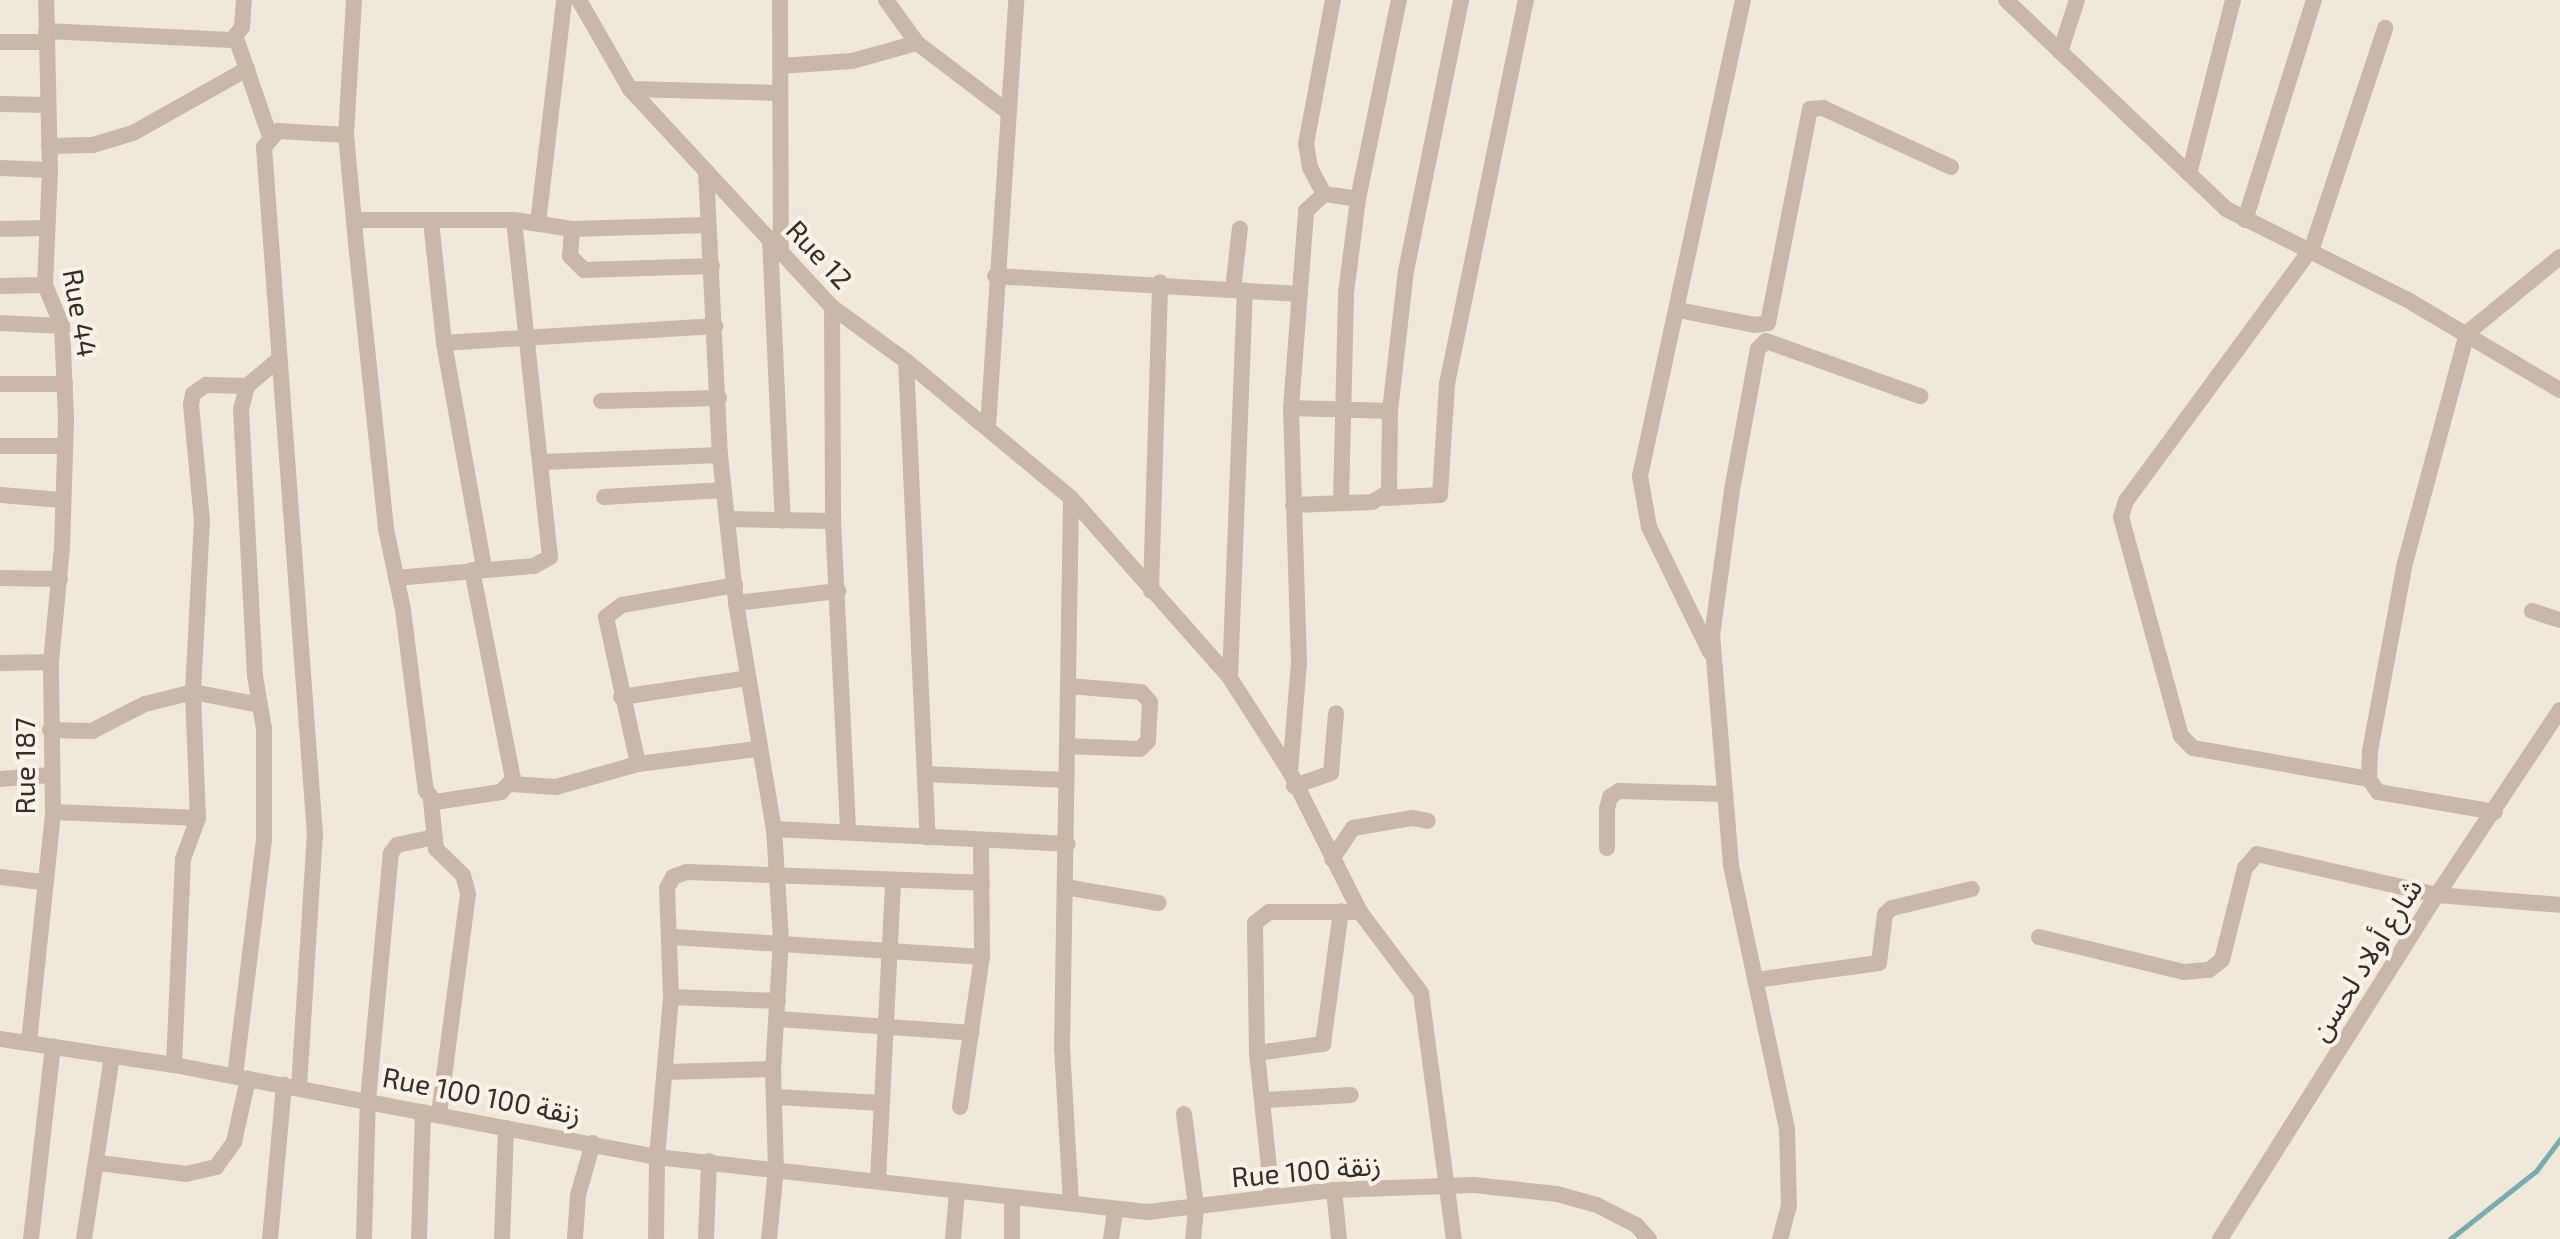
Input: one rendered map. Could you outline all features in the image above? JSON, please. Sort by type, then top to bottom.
[{"type":"street","name":"Rue 44","points":[[46,0],[50,170],[45,285],[62,326],[65,384],[61,495]]},
{"type":"street","points":[[244,0],[236,38],[270,137],[263,169],[315,835],[292,1086],[270,1239]]},
{"type":"street","points":[[354,0],[346,135],[396,578],[439,855],[463,875],[468,894],[431,1113],[419,1239]]},
{"type":"street","points":[[538,223],[564,0]]},
{"type":"street","name":"Rue 12","points":[[579,0],[630,89],[832,307],[906,361],[1071,498],[1230,678],[1292,779],[1360,912],[1421,993],[1454,1239]]},
{"type":"street","points":[[780,0],[781,253]]},
{"type":"street","points":[[886,0],[917,43],[1008,112]]},
{"type":"street","points":[[988,427],[995,276],[1016,0]]},
{"type":"street","points":[[1324,194],[1310,168],[1306,144],[1333,0]]},
{"type":"street","points":[[1341,501],[1341,332],[1358,199],[1399,0]]},
{"type":"street","points":[[1386,498],[1390,411],[1406,271],[1461,0]]},
{"type":"street","points":[[1293,505],[1440,495],[1447,384],[1526,0]]},
{"type":"street","points":[[1714,660],[1641,502],[1640,476],[1743,0]]},
{"type":"street","points":[[2006,0],[2189,174],[2245,220],[2312,248],[2467,333],[2560,390]]},
{"type":"street","points":[[2060,52],[2077,0]]},
{"type":"street","points":[[2189,174],[2233,0]]},
{"type":"street","points":[[2245,220],[2314,0]]},
{"type":"street","points":[[2369,779],[2193,748],[2181,736],[2121,517],[2126,501],[2312,248],[2385,28]]},
{"type":"street","points":[[0,42],[46,36],[236,38]]},
{"type":"street","points":[[780,66],[852,61],[917,43]]},
{"type":"street","points":[[49,146],[93,145],[133,133],[247,69]]},
{"type":"street","points":[[630,89],[780,93]]},
{"type":"street","points":[[0,104],[47,105]]},
{"type":"street","points":[[1678,310],[1755,325],[1768,323],[1810,109],[1823,108],[1951,167]]},
{"type":"street","points":[[270,137],[278,131],[314,130],[346,135]]},
{"type":"street","points":[[0,168],[50,170]]},
{"type":"street","points":[[706,171],[720,455],[736,603],[757,749],[774,829],[781,940],[773,1069],[777,1097],[776,1168],[769,1239]]},
{"type":"street","points":[[1324,194],[1358,199]]},
{"type":"street","points":[[1324,194],[1306,211],[1291,408],[1299,663],[1292,779],[1331,773],[1336,713]]},
{"type":"street","points":[[354,220],[514,220],[572,229],[707,225]]},
{"type":"street","points":[[396,578],[534,566],[550,557],[543,462],[525,337],[514,220]]},
{"type":"street","points":[[431,221],[444,343],[512,767],[511,784]]},
{"type":"street","points":[[0,229],[47,228]]},
{"type":"street","points":[[1230,678],[1240,228]]},
{"type":"street","points":[[572,229],[570,256],[584,270],[712,266]]},
{"type":"street","points":[[770,239],[783,521]]},
{"type":"street","points":[[2495,812],[2391,796],[2378,792],[2369,779],[2405,563],[2467,333],[2560,257]]},
{"type":"street","points":[[995,276],[1160,282],[1299,294]]},
{"type":"street","points":[[1151,591],[1160,282]]},
{"type":"street","points":[[0,286],[45,285]]},
{"type":"street","points":[[832,307],[833,521],[848,832]]},
{"type":"street","points":[[0,323],[62,326]]},
{"type":"street","points":[[444,343],[715,326]]},
{"type":"street","points":[[1780,1239],[1789,1206],[1787,1129],[1731,865],[1714,660],[1720,565],[1761,345],[1781,343],[1920,396]]},
{"type":"street","points":[[99,1163],[186,1174],[216,1167],[234,1142],[264,839],[260,705],[241,409],[247,386],[277,361]]},
{"type":"street","points":[[906,361],[928,837]]},
{"type":"street","points":[[0,384],[65,384]]},
{"type":"street","points":[[174,1065],[183,859],[198,818],[193,692],[202,521],[191,405],[193,394],[206,385],[247,386]]},
{"type":"street","points":[[601,401],[719,398]]},
{"type":"street","points":[[1291,408],[1390,411]]},
{"type":"street","points":[[0,446],[64,446]]},
{"type":"street","points":[[543,462],[720,455]]},
{"type":"street","points":[[604,497],[724,490]]},
{"type":"street","points":[[0,495],[61,495]]},
{"type":"street","name":"Rue 187","points":[[29,1042],[42,882],[53,812],[50,775],[51,662],[60,579],[61,495]]},
{"type":"street","points":[[1071,498],[1066,780],[1068,844],[1062,1049],[1071,1203]]},
{"type":"street","points":[[727,519],[833,521]]},
{"type":"street","points":[[0,578],[60,579]]},
{"type":"street","points":[[638,764],[606,626],[609,611],[735,585]]},
{"type":"street","points":[[736,603],[838,591]]},
{"type":"street","points":[[2532,611],[2560,620]]},
{"type":"street","points":[[0,663],[51,662]]},
{"type":"street","points":[[621,697],[748,678]]},
{"type":"street","points":[[1067,746],[1144,747],[1150,702],[1141,692],[1068,686]]},
{"type":"street","points":[[50,730],[92,731],[145,704],[193,692],[260,705]]},
{"type":"street","name":"شارع أولاد لحسن","points":[[2220,1239],[2437,895],[2559,712]]},
{"type":"street","points":[[431,801],[479,797],[511,784],[556,787],[638,764],[757,749]]},
{"type":"street","points":[[925,774],[1066,780]]},
{"type":"street","points":[[0,779],[50,775]]},
{"type":"street","points":[[1607,848],[1607,809],[1610,797],[1619,791],[1725,794]]},
{"type":"street","points":[[53,812],[198,818]]},
{"type":"street","points":[[1332,859],[1353,828],[1413,818],[1428,821]]},
{"type":"street","points":[[774,829],[928,837],[981,843],[1068,844]]},
{"type":"street","points":[[364,1239],[368,1100],[391,853],[397,845],[435,837]]},
{"type":"street","points":[[960,1107],[982,957],[981,843]]},
{"type":"street","points":[[2039,937],[2184,972],[2209,970],[2222,960],[2245,868],[2257,854],[2437,895],[2560,905]]},
{"type":"street","points":[[656,1239],[657,1157],[666,1072],[673,937],[667,888],[673,877],[687,872],[893,883],[982,883]]},
{"type":"street","points":[[0,877],[42,882]]},
{"type":"street","points":[[878,1180],[893,883]]},
{"type":"street","points":[[1065,887],[1159,903]]},
{"type":"street","points":[[1755,980],[1879,963],[1885,914],[1892,908],[1972,889]]},
{"type":"street","points":[[1257,1053],[1323,1044],[1341,911]]},
{"type":"street","points":[[1272,1196],[1257,1053],[1255,923],[1269,912],[1360,912]]},
{"type":"street","points":[[673,937],[781,940],[890,954],[982,957]]},
{"type":"street","points":[[671,997],[778,1001]]},
{"type":"street","points":[[778,1019],[971,1033]]},
{"type":"street","name":"Rue 100 زنقة 100","points":[[0,1039],[242,1077],[657,1157],[776,1168],[957,1191]]},
{"type":"street","points":[[31,1239],[53,1046]]},
{"type":"street","points":[[84,1239],[99,1163],[112,1056]]},
{"type":"street","points":[[666,1072],[773,1069]]},
{"type":"street","points":[[1264,1100],[1351,1095]]},
{"type":"street","points":[[777,1097],[881,1103]]},
{"type":"street","points":[[1184,1114],[1196,1207],[1193,1239]]},
{"type":"street","points":[[502,1239],[506,1128]]},
{"type":"street","points":[[575,1239],[578,1195],[593,1143]]},
{"type":"street","points":[[706,1239],[709,1161]]},
{"type":"street","name":"Rue 100 زنقة","points":[[957,1191],[1115,1209],[1196,1207],[1334,1190],[1474,1185],[1557,1194],[1597,1205],[1636,1225],[1649,1239]]},
{"type":"street","points":[[1334,1190],[1339,1239]]},
{"type":"street","points":[[953,1239],[957,1191]]},
{"type":"street","points":[[1012,1199],[1012,1239]]},
{"type":"street","points":[[1111,1239],[1115,1209]]},
{"type":"waterway","points":[[2450,1239],[2536,1171],[2560,1139]]}]
